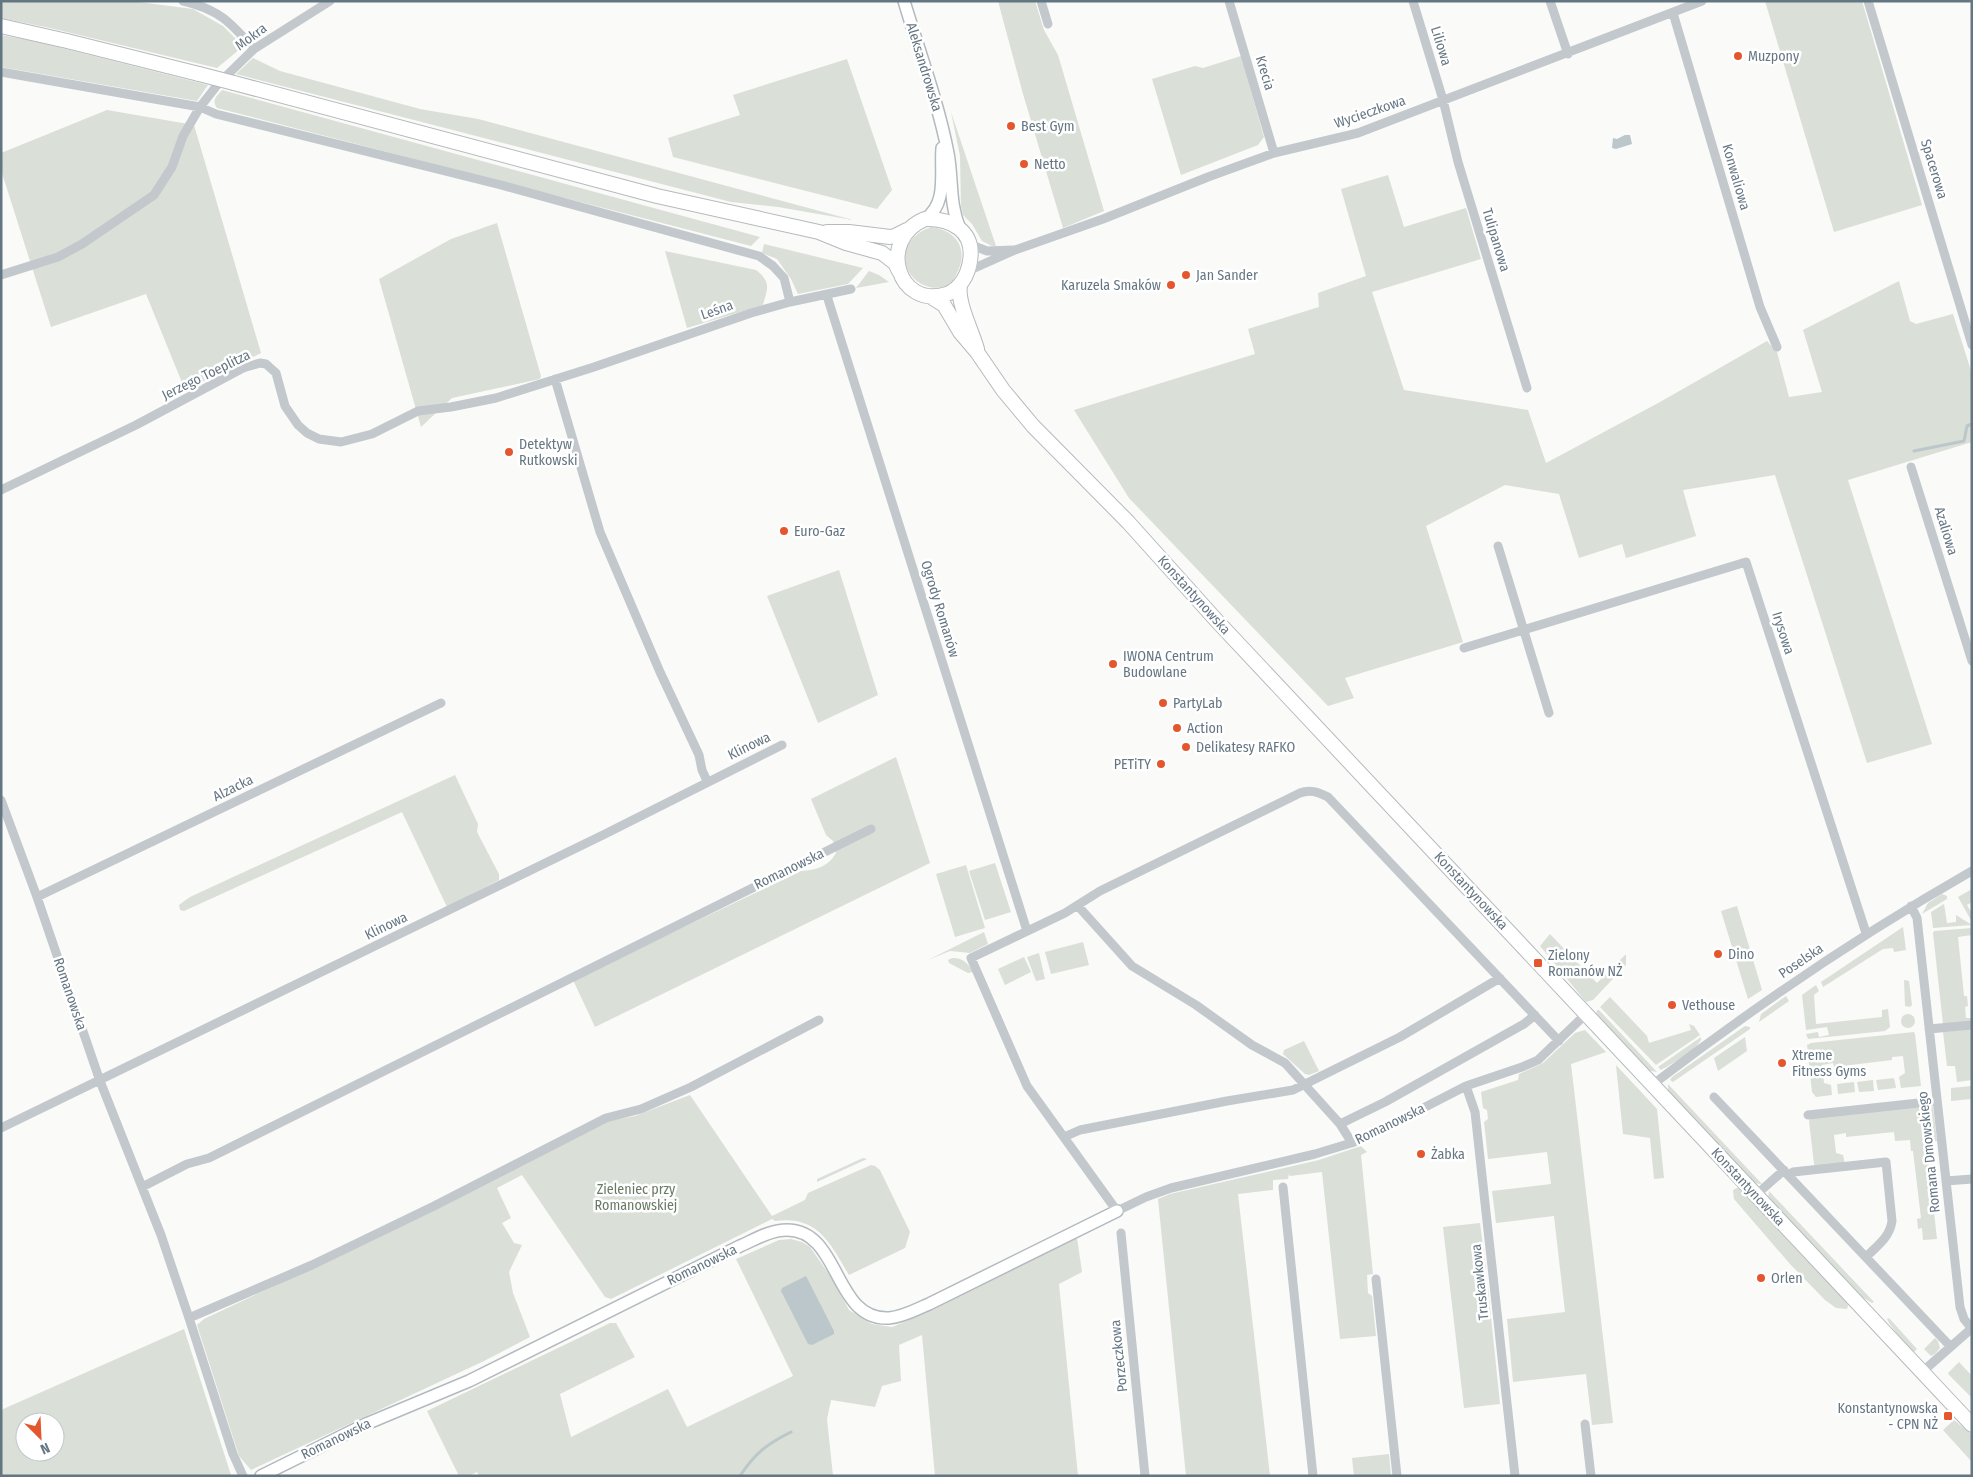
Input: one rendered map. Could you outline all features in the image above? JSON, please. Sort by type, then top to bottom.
[{"type":"main road","points":[[1,26],[67,40],[234,83],[666,198],[819,232],[846,243],[882,253],[895,263],[906,283],[914,291],[931,297],[951,292],[960,286],[968,271],[971,253],[969,244],[960,229],[945,220],[924,219],[890,237],[849,232],[819,232]]},
{"type":"main road","points":[[899,270],[897,262],[898,246],[906,230]]},
{"type":"main road","name":"Konstantynowska","points":[[960,286],[961,304],[971,328],[977,352]]},
{"type":"main road","name":"Konstantynowska","points":[[931,297],[944,305],[960,332],[977,352],[1003,390],[1033,426],[1128,522],[1217,621],[1972,1424]]},
{"type":"street","points":[[183,1],[218,13],[254,49]]},
{"type":"street","name":"Aleksandrowska","points":[[904,1],[944,134],[951,168],[953,213],[960,229]]},
{"type":"street","points":[[1041,1],[1048,24]]},
{"type":"street","name":"Krecia","points":[[1229,1],[1274,153]]},
{"type":"street","name":"Liliowa","points":[[1413,1],[1443,100]]},
{"type":"street","points":[[1550,1],[1568,54]]},
{"type":"street","name":"Wycieczkowa","points":[[968,271],[1015,250],[1103,219],[1274,153],[1358,133],[1673,13],[1684,5],[1702,1]]},
{"type":"street","name":"Spacerowa","points":[[1868,1],[1972,345]]},
{"type":"street","name":"Mokra","points":[[1,275],[58,257],[82,244],[154,195],[172,167],[183,136],[200,107],[223,78],[254,49],[329,2]]},
{"type":"street","name":"Konwaliowa","points":[[1673,13],[1760,307],[1777,347]]},
{"type":"street","points":[[1,72],[200,107],[216,114],[502,185],[759,256],[773,266],[784,278],[790,302]]},
{"type":"street","name":"Tulipanowa","points":[[1443,100],[1458,162],[1527,388]]},
{"type":"street","name":"Aleksandrowska","points":[[924,219],[934,211],[939,198],[944,134]]},
{"type":"street","name":"Wycieczkowa","points":[[969,244],[988,251],[1015,250]]},
{"type":"street","name":"Leśna","points":[[594,367],[790,302],[827,296],[851,289]]},
{"type":"street","name":"Ogrody Romanów","points":[[827,296],[1027,931]]},
{"type":"street","name":"Jerzego Toeplitza","points":[[1,490],[136,425],[243,368],[260,363],[266,364],[276,373],[285,406],[298,425],[313,436],[335,442],[362,438],[418,411],[496,398],[594,367]]},
{"type":"street","points":[[555,380],[600,532],[660,672],[700,755],[702,770],[707,781]]},
{"type":"street","name":"Azaliowa","points":[[1912,467],[1972,661]]},
{"type":"street","points":[[1498,546],[1549,713]]},
{"type":"street","name":"Irysowa","points":[[1464,648],[1746,562],[1866,934]]},
{"type":"street","name":"Alzacka","points":[[37,897],[441,703]]},
{"type":"street","name":"Klinowa","points":[[1,1128],[605,834],[707,781],[782,745]]},
{"type":"street","points":[[1117,1211],[1027,1086],[971,958],[1078,906],[1100,891],[1300,793],[1319,792],[1328,797],[1559,1041]]},
{"type":"street","name":"Romanowska","points":[[1,800],[37,897],[100,1081],[142,1187],[190,1318],[233,1454],[243,1476]]},
{"type":"street","name":"Romanowska","points":[[142,1187],[187,1164],[209,1158],[871,829]]},
{"type":"street","name":"Poselska","points":[[1652,1085],[1753,1010],[1866,934],[1972,871]]},
{"type":"street","points":[[1078,906],[1132,966],[1252,1044],[1285,1063],[1340,1124],[1352,1143]]},
{"type":"street","name":"Romana Dmowskiego","points":[[1911,906],[1916,918],[1960,1306],[1964,1319],[1971,1329],[1922,1372]]},
{"type":"street","points":[[1064,1137],[1080,1130],[1293,1090],[1400,1037],[1500,978]]},
{"type":"street","name":"Romanowska","points":[[261,1476],[366,1424],[469,1380],[740,1246],[776,1232],[795,1231],[812,1239],[821,1248],[856,1305],[872,1315],[890,1318],[905,1314],[1146,1197],[1171,1188],[1352,1143],[1371,1136],[1466,1086],[1531,1064],[1559,1041],[1586,1014]]},
{"type":"street","points":[[1340,1124],[1427,1079],[1524,1024],[1535,1015]]},
{"type":"street","points":[[190,1318],[312,1265],[434,1206],[606,1118],[640,1109],[691,1087],[820,1020]]},
{"type":"street","points":[[1929,1029],[1972,1025]]},
{"type":"street","name":"Truskawkowa","points":[[1466,1086],[1475,1112],[1515,1476]]},
{"type":"street","points":[[1714,1096],[1950,1346]]},
{"type":"street","points":[[1808,1115],[1937,1100]]},
{"type":"street","points":[[1756,1196],[1786,1173],[1886,1162],[1892,1221],[1891,1230],[1866,1256]]},
{"type":"street","points":[[1946,1181],[1972,1179]]},
{"type":"street","points":[[1283,1187],[1313,1476]]},
{"type":"street","name":"Porzeczkowa","points":[[1121,1234],[1145,1476]]},
{"type":"street","points":[[1376,1279],[1397,1476]]},
{"type":"street","points":[[1585,1424],[1591,1476]]},
{"type":"green space","points":[[1,1],[131,1],[193,9],[223,26],[239,42],[240,49],[217,68],[1,18]]},
{"type":"green space","points":[[998,1],[1035,1],[1044,30],[1058,55],[1104,211],[1063,228],[1023,94]]},
{"type":"green space","points":[[1765,1],[1862,1],[1922,205],[1834,232]]},
{"type":"green space","points":[[1,35],[34,41],[208,85],[197,101],[1,67]]},
{"type":"green space","points":[[1241,56],[1264,137],[1258,145],[1181,175],[1152,79],[1195,66],[1203,68]]},
{"type":"green space","points":[[253,58],[280,71],[420,109],[478,119],[853,220],[778,207],[731,202],[236,74]]},
{"type":"green space","points":[[847,59],[892,190],[877,209],[673,157],[668,138],[740,115],[733,95]]},
{"type":"green space","points":[[222,90],[760,237],[751,246],[217,108],[215,100]]},
{"type":"green space","points":[[107,110],[194,125],[261,353],[185,390],[146,294],[51,327],[1,170],[1,153]]},
{"type":"green space","points":[[951,112],[996,246],[982,241],[972,224],[963,215],[961,206],[960,156]]},
{"type":"green space","points":[[1388,175],[1404,227],[1466,208],[1481,259],[1372,292],[1404,390],[1528,410],[1546,463],[1660,402],[1767,341],[1777,352],[1789,397],[1822,392],[1803,330],[1899,281],[1910,321],[1916,324],[1953,314],[1972,374],[1972,442],[1848,480],[1932,744],[1867,763],[1775,475],[1683,490],[1696,536],[1626,558],[1622,544],[1579,558],[1559,494],[1505,485],[1426,526],[1463,642],[1345,678],[1354,698],[1328,706],[1129,498],[1074,410],[1255,354],[1248,329],[1319,307],[1318,293],[1366,276],[1341,189]]},
{"type":"green space","points":[[497,223],[541,376],[540,379],[452,398],[421,427],[379,279],[451,239]]},
{"type":"green space","points":[[931,227],[944,230],[950,234],[961,248],[961,262],[952,285],[937,288],[924,285],[914,278],[907,268],[905,257],[908,245],[916,235]]},
{"type":"green space","points":[[764,244],[863,268],[848,284],[798,294],[791,279],[777,259],[762,253]]},
{"type":"green space","points":[[665,251],[756,270],[764,278],[767,285],[763,305],[687,328]]},
{"type":"green space","points":[[869,271],[879,275],[889,282],[856,288]]},
{"type":"green space","points":[[839,570],[878,695],[818,723],[767,596]]},
{"type":"green space","points":[[896,757],[930,863],[595,1027],[573,980],[801,871],[817,869],[825,865],[836,853],[833,841],[826,835],[811,799]]},
{"type":"green space","points":[[455,775],[478,824],[477,832],[499,874],[499,880],[447,907],[402,812],[184,911],[180,910],[179,905],[190,897]]},
{"type":"green space","points":[[995,863],[1011,912],[985,920],[969,871]]},
{"type":"green space","points":[[966,865],[985,928],[955,937],[936,874]]},
{"type":"green space","points":[[1972,889],[1972,902],[1967,905],[1972,914],[1972,922],[1958,897]]},
{"type":"green space","points":[[1942,894],[1947,896],[1947,899],[1922,914],[1928,903]]},
{"type":"green space","points":[[1944,904],[1947,923],[1956,922],[1956,915],[1972,925],[1933,928],[1931,912]]},
{"type":"green space","points":[[1737,906],[1762,990],[1748,999],[1721,911]]},
{"type":"green space","points":[[1903,927],[1906,950],[1894,952],[1893,948],[1883,949],[1823,987],[1821,982]]},
{"type":"green space","points":[[1972,928],[1972,935],[1958,937],[1964,996],[1967,996],[1968,1006],[1965,1007],[1966,1018],[1972,1018],[1972,1022],[1943,1024],[1933,933],[1934,931]]},
{"type":"green space","points":[[984,932],[988,944],[970,953],[950,951],[928,960]]},
{"type":"green space","points":[[1550,934],[1597,983],[1626,954],[1626,965],[1593,1000],[1586,1002],[1540,946]]},
{"type":"green space","points":[[1083,942],[1089,965],[1051,974],[1045,952]]},
{"type":"green space","points":[[1039,953],[1045,979],[1036,981],[1027,957]]},
{"type":"green space","points":[[1024,957],[1031,972],[1005,985],[998,969]]},
{"type":"green space","points":[[959,958],[964,961],[973,972],[968,973],[949,963],[948,960]]},
{"type":"green space","points":[[1904,980],[1909,981],[1912,1005],[1910,1007],[1905,1006]]},
{"type":"green space","points":[[1816,985],[1819,991],[1814,995],[1816,1024],[1882,1017],[1882,1010],[1888,1009],[1890,1027],[1885,1031],[1808,1039],[1806,1034],[1818,1032],[1819,1037],[1829,1035],[1827,1027],[1806,1030],[1802,995]]},
{"type":"green space","points":[[1786,996],[1789,1001],[1759,1022],[1761,1014]]},
{"type":"green space","points":[[1610,997],[1647,1036],[1649,1043],[1691,1030],[1689,1024],[1694,1026],[1700,1035],[1656,1065],[1600,1007]]},
{"type":"green space","points":[[1597,1010],[1657,1072],[1646,1070],[1596,1015]]},
{"type":"green space","points":[[1905,1014],[1911,1014],[1915,1021],[1911,1028],[1905,1028],[1901,1024],[1901,1018]]},
{"type":"green space","points":[[1745,1026],[1750,1027],[1750,1029],[1673,1082],[1670,1080],[1672,1077]]},
{"type":"green space","points":[[1972,1029],[1972,1080],[1957,1082],[1955,1066],[1947,1066],[1943,1032]]},
{"type":"green space","points":[[1585,1030],[1606,1052],[1571,1064],[1613,1423],[1592,1425],[1586,1374],[1513,1382],[1507,1319],[1565,1312],[1554,1216],[1496,1223],[1492,1191],[1551,1184],[1547,1152],[1488,1159],[1484,1122],[1488,1119],[1487,1110],[1483,1108],[1481,1092],[1518,1080],[1519,1074],[1543,1063],[1575,1033]]},
{"type":"green space","points":[[1914,1032],[1921,1086],[1901,1088],[1899,1077],[1905,1073],[1903,1056],[1892,1057],[1892,1060],[1834,1067],[1833,1063],[1822,1065],[1824,1083],[1831,1085],[1832,1095],[1816,1097],[1812,1092],[1807,1045],[1811,1043]]},
{"type":"green space","points":[[1701,1037],[1698,1044],[1683,1057],[1661,1070],[1658,1067]]},
{"type":"green space","points":[[1745,1037],[1747,1051],[1718,1071],[1714,1058]]},
{"type":"green space","points":[[1304,1041],[1319,1071],[1309,1075],[1305,1074],[1283,1054],[1284,1050]]},
{"type":"green space","points":[[1616,1065],[1657,1109],[1664,1178],[1654,1179],[1650,1138],[1623,1134]]},
{"type":"green space","points":[[1894,1078],[1896,1088],[1878,1090],[1876,1080]]},
{"type":"green space","points":[[1873,1080],[1874,1091],[1859,1092],[1857,1082]]},
{"type":"green space","points":[[1854,1082],[1855,1092],[1838,1094],[1837,1084]]},
{"type":"green space","points":[[1668,1084],[1762,1184],[1752,1183],[1668,1092]]},
{"type":"green space","points":[[1972,1086],[1971,1099],[1951,1101],[1951,1088]]},
{"type":"green space","name":"Zieleniec przy Romanowskiej","points":[[690,1095],[772,1216],[805,1200],[808,1193],[871,1165],[880,1170],[910,1232],[905,1248],[849,1275],[829,1242],[812,1227],[802,1222],[790,1220],[775,1221],[772,1219],[611,1299],[605,1297],[522,1175],[497,1188],[511,1218],[502,1223],[514,1243],[522,1245],[509,1272],[513,1293],[530,1337],[484,1361],[251,1470],[239,1456],[197,1325],[204,1319],[389,1232],[609,1121],[635,1116]]},
{"type":"green space","points":[[1928,1105],[1933,1107],[1937,1141],[1931,1142],[1930,1140]]},
{"type":"green space","points":[[1925,1106],[1927,1148],[1937,1239],[1923,1240],[1922,1228],[1918,1229],[1917,1219],[1921,1218],[1910,1140],[1895,1141],[1894,1132],[1846,1137],[1846,1133],[1834,1135],[1836,1153],[1843,1155],[1845,1164],[1816,1168],[1809,1121],[1811,1118]]},
{"type":"green space","points":[[1361,1146],[1367,1152],[1361,1155],[1373,1274],[1367,1275],[1368,1293],[1372,1296],[1376,1336],[1340,1339],[1322,1172],[1290,1176],[1289,1174],[1288,1179],[1273,1180],[1273,1190],[1238,1194],[1270,1476],[1186,1476],[1158,1199],[1170,1194],[1319,1160]]},
{"type":"green space","points":[[863,1158],[867,1159],[817,1182],[817,1179]]},
{"type":"green space","points":[[1739,1187],[1846,1299],[1847,1309],[1836,1308],[1825,1300],[1790,1264],[1734,1199],[1733,1190]]},
{"type":"green space","points":[[1769,1191],[1874,1302],[1872,1303],[1857,1294],[1768,1199]]},
{"type":"green space","points":[[1480,1223],[1486,1269],[1482,1271],[1483,1285],[1488,1288],[1500,1404],[1464,1408],[1443,1227]]},
{"type":"green space","points":[[1077,1238],[1082,1272],[1059,1284],[1078,1476],[935,1476],[922,1335],[899,1345],[901,1381],[882,1386],[875,1407],[831,1400],[827,1419],[833,1476],[479,1476],[477,1472],[469,1476],[459,1476],[427,1411],[610,1323],[616,1323],[635,1357],[560,1394],[571,1437],[668,1389],[687,1427],[793,1376],[736,1259],[779,1240],[791,1239],[802,1242],[810,1247],[831,1277],[849,1310],[872,1324],[892,1327],[924,1314]]},
{"type":"green space","points":[[1889,1318],[1917,1349],[1912,1354],[1889,1323],[1887,1319]]},
{"type":"green space","points":[[184,1329],[231,1475],[1,1476],[1,1410]]},
{"type":"green space","points":[[1935,1338],[1940,1348],[1931,1356],[1924,1349]]},
{"type":"green space","points":[[1959,1362],[1972,1376],[1972,1398],[1948,1373]]},
{"type":"green space","points":[[1954,1420],[1972,1435],[1972,1462],[1943,1430]]},
{"type":"green space","points":[[1389,1454],[1391,1476],[1354,1476],[1352,1458]]},
{"type":"shaded area","points":[[1630,135],[1632,144],[1616,149],[1612,148],[1613,138],[1617,139]]},
{"type":"shaded area","points":[[806,1276],[834,1331],[834,1334],[812,1345],[808,1344],[781,1291],[782,1288]]},
{"type":"waterway","points":[[1914,451],[1964,441],[1967,426],[1972,424]]},
{"type":"waterway","points":[[740,1476],[762,1450],[791,1432]]},
{"type":"place","name":"Muzpony","points":[[1738,56]]},
{"type":"place","name":"Best Gym","points":[[1011,126]]},
{"type":"place","name":"Netto","points":[[1024,164]]},
{"type":"place","name":"Jan Sander","points":[[1186,275]]},
{"type":"place","name":"Karuzela Smaków","points":[[1171,285]]},
{"type":"place","name":"Detektyw Rutkowski","points":[[509,452]]},
{"type":"place","name":"Euro-Gaz","points":[[784,531]]},
{"type":"place","name":"IWONA Centrum Budowlane","points":[[1113,664]]},
{"type":"place","name":"PartyLab","points":[[1163,703]]},
{"type":"place","name":"Action","points":[[1177,728]]},
{"type":"place","name":"Delikatesy RAFKO","points":[[1186,747]]},
{"type":"place","name":"PETiTY","points":[[1161,764]]},
{"type":"place","name":"Dino","points":[[1718,954]]},
{"type":"place","name":"Zielony Romanów NŻ","points":[[1538,963]]},
{"type":"place","name":"Vethouse","points":[[1672,1005]]},
{"type":"place","name":"Xtreme Fitness Gyms","points":[[1782,1063]]},
{"type":"place","name":"Żabka","points":[[1421,1154]]},
{"type":"place","name":"Orlen","points":[[1761,1278]]},
{"type":"place","name":"Konstantynowska - CPN NŻ","points":[[1948,1416]]}]
